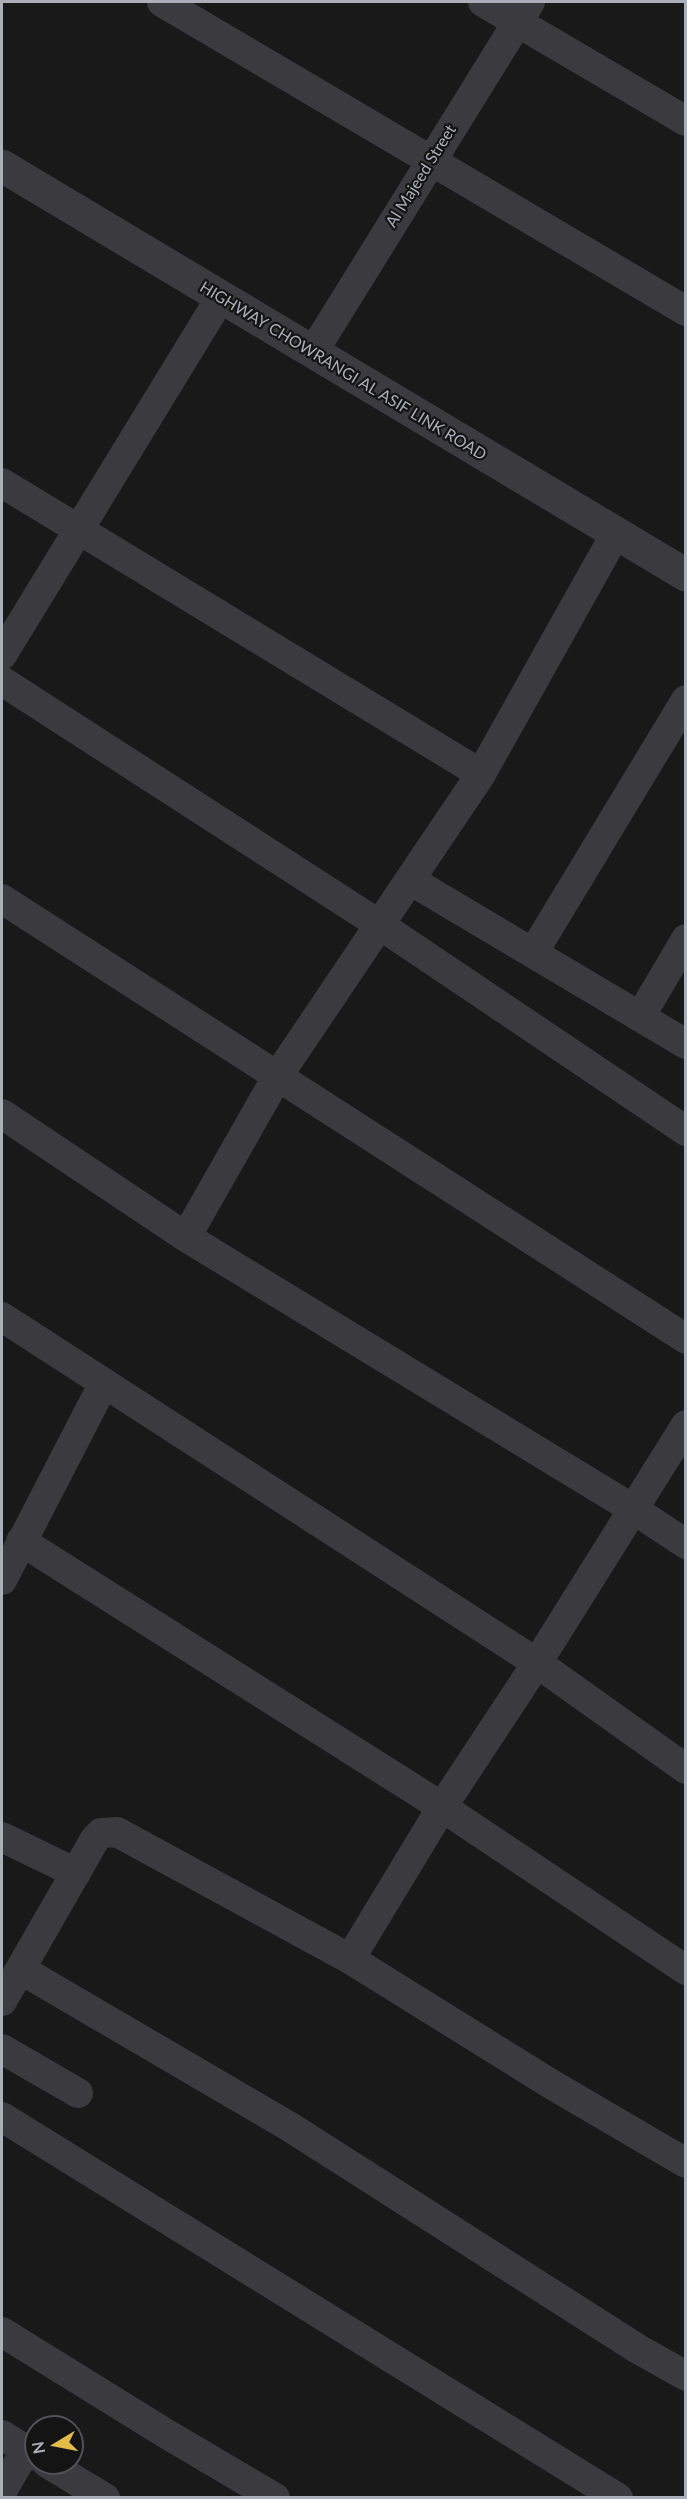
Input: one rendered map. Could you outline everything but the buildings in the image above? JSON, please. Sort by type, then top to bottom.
[{"type":"street","points":[[162,2],[686,312]]},
{"type":"street","points":[[483,2],[524,12],[686,121]]},
{"type":"street","name":"Al Majeed Street","points":[[313,352],[429,161],[524,12]]},
{"type":"street","name":"HIGHWAY CHOWRANGI AL ASIF LINK ROAD","points":[[2,166],[686,575]]},
{"type":"street","points":[[2,656],[221,297]]},
{"type":"street","points":[[2,483],[481,774]]},
{"type":"street","points":[[186,1237],[278,1077],[481,774],[616,533]]},
{"type":"street","points":[[2,681],[380,926],[686,1131]]},
{"type":"street","points":[[533,953],[686,700]]},
{"type":"street","points":[[410,880],[686,1044]]},
{"type":"street","points":[[2,899],[686,1339]]},
{"type":"street","points":[[640,1017],[686,939]]},
{"type":"street","points":[[2,1114],[186,1237],[633,1509],[686,1544]]},
{"type":"street","points":[[2,1317],[537,1663],[686,1770]]},
{"type":"street","points":[[2,1580],[104,1383]]},
{"type":"street","points":[[350,1959],[442,1807],[537,1663],[686,1425]]},
{"type":"street","points":[[21,1541],[442,1807],[686,1970]]},
{"type":"street","points":[[2,2001],[101,1833],[117,1832],[350,1959],[551,2084],[686,2163]]},
{"type":"street","points":[[2,1837],[76,1873]]},
{"type":"street","points":[[20,1969],[290,2127],[638,2349],[686,2376]]},
{"type":"street","points":[[2,2049],[78,2093]]},
{"type":"street","points":[[2,2117],[618,2498]]},
{"type":"street","points":[[2,2332],[275,2498]]},
{"type":"street","points":[[2,2490],[24,2457]]},
{"type":"street","points":[[67,2475],[105,2498]]}]
